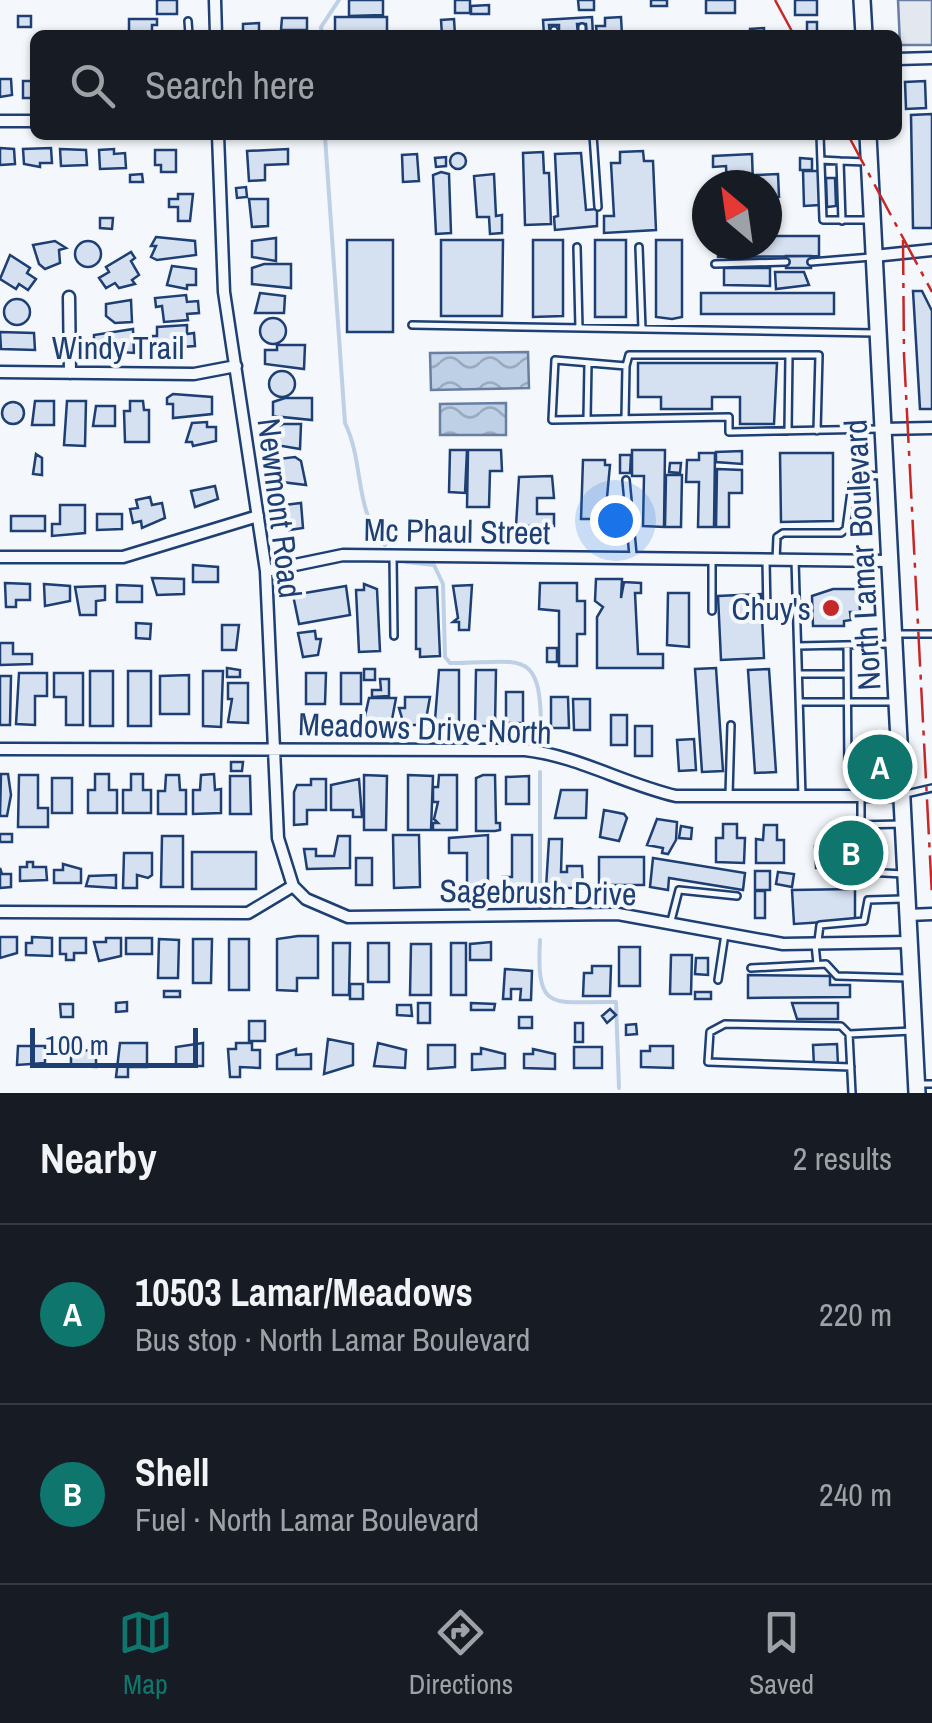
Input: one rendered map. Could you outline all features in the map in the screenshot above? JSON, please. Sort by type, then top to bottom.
[{"type":"main road","points":[[862,0],[864,30]]},
{"type":"main road","name":"North Lamar Boulevard","points":[[868,140],[913,1030],[922,1087]]},
{"type":"street","points":[[215,0],[216,30]]},
{"type":"street","points":[[902,58],[932,58]]},
{"type":"street","points":[[0,122],[30,121]]},
{"type":"street","name":"Newmont Road","points":[[218,140],[224,292],[266,570],[277,748],[278,838],[293,886]]},
{"type":"street","points":[[874,256],[930,254]]},
{"type":"street","points":[[69,297],[70,373]]},
{"type":"street","name":"Windy Trail","points":[[0,372],[194,374],[236,366]]},
{"type":"street","points":[[883,429],[932,428]]},
{"type":"street","points":[[0,557],[123,557],[258,516]]},
{"type":"street","name":"Mc Phaul Street","points":[[266,570],[343,555],[890,561]]},
{"type":"street","name":"Meadows Drive North","points":[[0,748],[558,754],[643,788],[676,796],[902,796]]},
{"type":"street","points":[[0,912],[248,913],[293,886]]},
{"type":"street","name":"Sagebrush Drive","points":[[293,886],[315,904],[348,917],[618,914],[725,934],[816,944],[909,942]]},
{"type":"street","points":[[907,907],[932,914]]},
{"type":"lane","points":[[188,21],[189,30]]},
{"type":"lane","points":[[593,140],[598,206]]},
{"type":"lane","points":[[820,140],[823,220],[872,220]]},
{"type":"lane","points":[[821,160],[868,162]]},
{"type":"lane","points":[[840,161],[842,220]]},
{"type":"lane","points":[[578,247],[578,328]]},
{"type":"lane","points":[[639,247],[642,329]]},
{"type":"lane","points":[[811,262],[874,256]]},
{"type":"lane","points":[[715,264],[786,262]]},
{"type":"lane","points":[[412,325],[878,333]]},
{"type":"lane","points":[[625,418],[629,355],[819,355],[817,431]]},
{"type":"lane","points":[[788,431],[790,355]]},
{"type":"lane","points":[[626,366],[555,360],[552,420],[728,417],[729,432],[883,429]]},
{"type":"lane","points":[[587,419],[588,363]]},
{"type":"lane","points":[[767,613],[777,537],[783,533],[841,533],[846,529],[852,484],[865,476],[885,476]]},
{"type":"lane","points":[[626,480],[634,558]]},
{"type":"lane","points":[[393,555],[394,636]]},
{"type":"lane","points":[[712,559],[712,611]]},
{"type":"lane","points":[[796,560],[802,797]]},
{"type":"lane","points":[[798,646],[847,645],[932,634]]},
{"type":"lane","points":[[847,645],[848,769]]},
{"type":"lane","points":[[799,674],[846,674]]},
{"type":"lane","points":[[800,702],[897,702]]},
{"type":"lane","points":[[728,798],[733,766],[731,724]]},
{"type":"lane","points":[[902,796],[932,788]]},
{"type":"lane","points":[[861,826],[862,796]]},
{"type":"lane","points":[[903,824],[861,826],[846,832],[847,871],[906,874]]},
{"type":"lane","points":[[670,922],[679,890],[737,896]]},
{"type":"lane","points":[[817,964],[820,925],[864,921],[868,900],[907,907]]},
{"type":"lane","points":[[718,980],[725,934]]},
{"type":"lane","points":[[751,968],[826,964],[837,976],[911,978]]},
{"type":"lane","points":[[851,1067],[708,1062],[710,1032],[725,1024],[841,1026],[849,1034],[851,1067],[852,1093]]},
{"type":"lane","points":[[849,1034],[913,1030]]},
{"type":"shaded area","points":[[898,0],[932,0],[932,45],[902,45]]},
{"type":"water","points":[[528,352],[529,388],[431,390],[430,353]]},
{"type":"water","points":[[506,403],[506,435],[440,435],[440,404]]},
{"type":"building","points":[[157,0],[177,0],[177,14],[157,14]]},
{"type":"building","points":[[349,0],[383,0],[383,15],[349,16]]},
{"type":"building","points":[[455,0],[470,0],[470,13],[455,13]]},
{"type":"building","points":[[578,0],[594,0],[594,10],[579,10]]},
{"type":"building","points":[[651,0],[667,0],[667,6],[651,6]]},
{"type":"building","points":[[706,0],[735,0],[735,13],[706,13]]},
{"type":"building","points":[[795,0],[817,0],[817,15],[795,15]]},
{"type":"building","points":[[489,5],[489,14],[471,14],[471,6]]},
{"type":"building","points":[[18,16],[31,16],[31,27],[18,27]]},
{"type":"building","points":[[335,17],[387,17],[387,30],[335,30]]},
{"type":"building","points":[[592,17],[593,30],[587,30],[586,24],[577,24],[578,30],[559,30],[559,25],[549,25],[550,30],[544,30],[543,20]]},
{"type":"building","points":[[621,17],[622,30],[596,30],[596,26],[605,26],[605,18]]},
{"type":"building","points":[[282,18],[307,18],[307,30],[281,30]]},
{"type":"building","points":[[129,19],[157,19],[152,30],[129,30]]},
{"type":"building","points":[[454,19],[455,30],[442,30],[441,20]]},
{"type":"building","points":[[807,22],[817,22],[817,30],[807,30]]},
{"type":"building","points":[[259,23],[259,30],[243,30],[243,24]]},
{"type":"building","points":[[0,79],[11,79],[12,95],[0,97]]},
{"type":"building","points":[[23,81],[30,81],[30,98],[23,98]]},
{"type":"building","points":[[925,81],[926,108],[906,109],[905,82]]},
{"type":"building","points":[[932,114],[932,228],[913,228],[911,115]]},
{"type":"building","points":[[0,148],[14,149],[15,164],[0,165]]},
{"type":"building","points":[[51,148],[52,163],[40,163],[40,167],[24,164],[23,149]]},
{"type":"building","points":[[60,149],[86,150],[87,165],[61,166]]},
{"type":"building","points":[[114,149],[114,154],[125,153],[126,168],[100,169],[99,150]]},
{"type":"building","points":[[288,149],[288,164],[265,165],[265,180],[249,181],[247,151]]},
{"type":"building","points":[[155,150],[176,150],[176,172],[161,172],[161,165],[155,165]]},
{"type":"building","points":[[643,151],[644,161],[653,161],[656,230],[604,233],[604,216],[614,216],[611,163],[620,163],[620,152]]},
{"type":"building","points":[[543,152],[544,173],[549,173],[551,224],[525,225],[523,153]]},
{"type":"building","points":[[458,153],[466,161],[458,169],[450,161]]},
{"type":"building","points":[[581,153],[586,210],[597,209],[597,226],[555,230],[555,154]]},
{"type":"building","points":[[417,154],[419,181],[403,182],[402,155]]},
{"type":"building","points":[[752,154],[753,170],[713,167],[713,156]]},
{"type":"building","points":[[446,157],[446,166],[436,167],[435,158]]},
{"type":"building","points":[[800,158],[812,159],[812,170],[800,170]]},
{"type":"building","points":[[803,171],[819,171],[820,205],[804,206]]},
{"type":"building","points":[[142,174],[143,182],[130,182],[130,175]]},
{"type":"building","points":[[449,174],[451,233],[436,234],[433,175]]},
{"type":"building","points":[[494,174],[496,216],[502,215],[502,233],[490,234],[489,217],[477,217],[474,176]]},
{"type":"building","points":[[826,178],[835,178],[836,206],[827,207]]},
{"type":"building","points":[[246,187],[247,197],[237,198],[236,188]]},
{"type":"building","points":[[178,194],[193,194],[190,221],[178,221],[178,207],[169,207],[169,199],[178,199]]},
{"type":"building","points":[[249,199],[268,199],[268,226],[252,227]]},
{"type":"building","points":[[100,218],[113,218],[112,229],[100,228]]},
{"type":"building","points":[[782,236],[819,236],[819,256],[782,256]]},
{"type":"building","points":[[156,237],[195,241],[196,255],[157,260],[151,257]]},
{"type":"building","points":[[276,238],[276,261],[252,257],[252,241]]},
{"type":"building","points":[[347,240],[393,240],[393,332],[347,332]]},
{"type":"building","points":[[441,240],[503,240],[502,316],[441,316]]},
{"type":"building","points":[[533,240],[563,240],[563,316],[533,317]]},
{"type":"building","points":[[595,240],[626,240],[626,317],[595,317]]},
{"type":"building","points":[[656,240],[682,240],[682,317],[656,317]]},
{"type":"building","points":[[55,241],[66,248],[59,250],[60,263],[45,269],[39,264],[33,245]]},
{"type":"building","points":[[88,241],[97,245],[101,254],[97,263],[88,267],[79,263],[75,254],[79,245]]},
{"type":"building","points":[[131,252],[139,275],[132,280],[135,284],[119,288],[115,283],[106,288],[99,278],[109,272],[106,267]]},
{"type":"building","points":[[10,255],[30,268],[27,273],[36,279],[28,290],[19,284],[16,289],[0,279]]},
{"type":"building","points":[[786,256],[811,256],[811,268],[786,268]]},
{"type":"building","points":[[291,264],[291,288],[252,284],[252,268]]},
{"type":"building","points":[[172,266],[196,269],[196,285],[187,285],[187,289],[167,285]]},
{"type":"building","points":[[724,268],[770,268],[770,286],[724,285]]},
{"type":"building","points":[[775,272],[804,272],[809,285],[776,289]]},
{"type":"building","points":[[913,291],[922,291],[932,311],[932,409],[920,409]]},
{"type":"building","points":[[260,293],[285,296],[284,313],[255,313]]},
{"type":"building","points":[[701,293],[834,293],[834,314],[701,314]]},
{"type":"building","points":[[186,295],[187,302],[198,301],[199,313],[187,314],[188,320],[164,322],[162,306],[156,307],[155,298]]},
{"type":"building","points":[[17,299],[26,303],[30,312],[26,321],[17,325],[8,321],[4,312],[8,303]]},
{"type":"building","points":[[131,300],[132,322],[115,323],[106,316],[106,304]]},
{"type":"building","points":[[273,318],[282,322],[286,331],[282,340],[273,344],[264,340],[260,331],[264,322]]},
{"type":"building","points":[[187,325],[187,334],[194,333],[195,346],[152,349],[151,336],[157,336],[157,327]]},
{"type":"building","points":[[133,329],[134,353],[94,350],[94,335]]},
{"type":"building","points":[[0,332],[34,333],[35,350],[1,349]]},
{"type":"building","points":[[277,345],[305,345],[304,369],[265,364],[265,350],[277,350]]},
{"type":"building","points":[[638,363],[777,363],[774,424],[740,424],[740,397],[712,397],[712,409],[661,409],[661,397],[638,397]]},
{"type":"building","points":[[282,371],[291,375],[295,384],[291,393],[282,397],[273,393],[269,384],[273,375]]},
{"type":"building","points":[[173,394],[212,397],[212,414],[173,418],[173,404],[167,404],[167,398]]},
{"type":"building","points":[[312,398],[312,420],[273,416],[273,402]]},
{"type":"building","points":[[35,401],[54,401],[54,425],[32,425]]},
{"type":"building","points":[[67,401],[86,401],[85,446],[64,445]]},
{"type":"building","points":[[130,401],[143,401],[144,410],[149,410],[149,442],[125,442],[124,411],[130,411]]},
{"type":"building","points":[[13,402],[21,405],[21,421],[13,424],[5,421],[2,413],[5,405]]},
{"type":"building","points":[[96,406],[115,406],[115,426],[93,426]]},
{"type":"building","points":[[207,422],[207,427],[216,427],[216,441],[193,446],[186,442],[192,423]]},
{"type":"building","points":[[301,424],[300,449],[276,445],[276,427]]},
{"type":"building","points":[[450,450],[467,450],[465,493],[449,492]]},
{"type":"building","points":[[468,450],[501,450],[502,471],[490,471],[489,507],[467,507]]},
{"type":"building","points":[[632,450],[665,450],[664,527],[643,526],[644,476],[632,476]]},
{"type":"building","points":[[742,451],[742,464],[716,462],[716,452]]},
{"type":"building","points":[[699,453],[715,453],[714,527],[698,527],[699,482],[686,482],[687,460],[699,460]]},
{"type":"building","points":[[780,453],[833,453],[833,521],[781,522]]},
{"type":"building","points":[[36,454],[42,458],[42,475],[33,474]]},
{"type":"building","points":[[620,455],[631,455],[630,473],[620,473]]},
{"type":"building","points":[[295,457],[301,461],[306,485],[282,482],[278,459]]},
{"type":"building","points":[[583,460],[605,460],[605,465],[610,465],[605,519],[581,519]]},
{"type":"building","points":[[670,463],[681,463],[680,473],[669,472]]},
{"type":"building","points":[[717,469],[742,470],[742,493],[729,493],[729,527],[716,527]]},
{"type":"building","points":[[666,475],[682,475],[681,527],[665,527]]},
{"type":"building","points":[[552,476],[554,498],[537,498],[537,514],[554,514],[554,526],[516,526],[519,477]]},
{"type":"building","points":[[215,486],[218,499],[195,507],[191,491]]},
{"type":"building","points":[[150,497],[152,505],[162,503],[165,518],[142,528],[141,521],[133,523],[130,509],[138,508],[136,500]]},
{"type":"building","points":[[301,503],[303,528],[289,530],[284,505]]},
{"type":"building","points":[[60,505],[85,505],[85,533],[52,536],[52,524],[60,524]]},
{"type":"building","points":[[97,514],[122,514],[122,529],[97,530]]},
{"type":"building","points":[[11,516],[45,516],[45,531],[11,531]]},
{"type":"building","points":[[193,565],[218,567],[218,582],[193,582]]},
{"type":"building","points":[[152,578],[184,579],[184,594],[157,595]]},
{"type":"building","points":[[596,579],[622,579],[621,598],[624,582],[641,583],[641,593],[635,593],[638,654],[663,654],[663,668],[597,668],[597,617],[603,607],[595,601]]},
{"type":"building","points":[[5,583],[30,584],[30,600],[16,600],[16,607],[6,607]]},
{"type":"building","points":[[540,583],[577,583],[577,601],[585,601],[585,634],[577,634],[577,666],[559,666],[559,611],[539,609]]},
{"type":"building","points":[[44,584],[70,586],[70,601],[45,606]]},
{"type":"building","points":[[364,584],[377,589],[380,651],[359,652],[356,590],[364,590]]},
{"type":"building","points":[[117,585],[142,586],[142,602],[117,602]]},
{"type":"building","points":[[472,585],[469,630],[459,630],[459,622],[453,622],[458,618],[453,586]]},
{"type":"building","points":[[105,586],[105,600],[96,601],[96,615],[80,615],[75,587]]},
{"type":"building","points":[[346,586],[350,615],[299,624],[293,595]]},
{"type":"building","points":[[437,587],[440,656],[420,657],[420,649],[416,649],[416,588]]},
{"type":"building","points":[[833,589],[859,589],[860,612],[850,612],[851,620],[844,621],[844,626],[813,626],[812,596]]},
{"type":"building","points":[[668,593],[689,593],[689,647],[667,645]]},
{"type":"building","points":[[761,594],[764,658],[721,660],[718,596]]},
{"type":"building","points":[[136,623],[151,624],[150,639],[136,638]]},
{"type":"building","points":[[222,625],[239,625],[236,650],[222,650]]},
{"type":"building","points":[[315,631],[316,639],[321,639],[318,655],[303,657],[298,633]]},
{"type":"building","points":[[0,643],[13,643],[13,654],[32,654],[32,664],[0,665]]},
{"type":"building","points":[[547,648],[557,648],[557,662],[547,662]]},
{"type":"building","points":[[227,668],[240,670],[240,677],[227,677]]},
{"type":"building","points":[[716,668],[723,771],[702,772],[695,669]]},
{"type":"building","points":[[364,669],[375,669],[375,680],[364,680]]},
{"type":"building","points":[[769,669],[776,772],[755,773],[748,670]]},
{"type":"building","points":[[439,670],[459,670],[459,726],[438,726],[435,720]]},
{"type":"building","points":[[476,670],[496,670],[495,726],[475,726]]},
{"type":"building","points":[[90,671],[113,671],[113,726],[90,726]]},
{"type":"building","points":[[128,671],[151,671],[151,726],[128,726]]},
{"type":"building","points":[[203,671],[223,671],[221,727],[203,726]]},
{"type":"building","points":[[19,673],[47,673],[47,696],[35,696],[35,725],[16,724]]},
{"type":"building","points":[[54,673],[83,673],[83,725],[66,725],[66,697],[54,697]]},
{"type":"building","points":[[306,673],[326,673],[325,704],[306,704]]},
{"type":"building","points":[[341,673],[361,673],[361,704],[341,704]]},
{"type":"building","points":[[189,675],[189,714],[160,714],[160,676]]},
{"type":"building","points":[[0,676],[11,676],[10,725],[0,725]]},
{"type":"building","points":[[380,679],[389,679],[389,696],[372,697],[372,690],[381,690]]},
{"type":"building","points":[[228,683],[248,683],[248,723],[228,722],[232,699],[228,699]]},
{"type":"building","points":[[506,692],[523,692],[523,723],[506,723]]},
{"type":"building","points":[[405,697],[430,697],[425,725],[404,725],[399,708],[405,708]]},
{"type":"building","points":[[551,697],[568,697],[569,728],[551,728]]},
{"type":"building","points":[[369,698],[396,698],[391,725],[363,725]]},
{"type":"building","points":[[573,699],[590,699],[590,730],[574,730]]},
{"type":"building","points":[[611,715],[627,715],[627,745],[611,745]]},
{"type":"building","points":[[635,726],[652,726],[652,756],[635,756]]},
{"type":"building","points":[[694,739],[696,770],[679,771],[677,740]]},
{"type":"building","points":[[231,762],[243,762],[242,771],[231,771]]},
{"type":"building","points":[[1,774],[8,774],[11,795],[7,816],[0,816]]},
{"type":"building","points":[[95,774],[109,774],[109,790],[117,790],[117,813],[88,813],[88,790],[95,790]]},
{"type":"building","points":[[131,774],[143,774],[143,790],[151,790],[151,813],[123,813],[123,790],[131,790]]},
{"type":"building","points":[[214,774],[215,790],[221,789],[221,813],[193,814],[193,790],[200,790],[201,775]]},
{"type":"building","points":[[19,775],[38,775],[38,808],[48,808],[48,827],[18,827]]},
{"type":"building","points":[[166,775],[179,775],[180,790],[186,790],[186,814],[158,814],[158,791],[165,791]]},
{"type":"building","points":[[364,775],[387,776],[386,830],[364,830]]},
{"type":"building","points":[[408,775],[433,776],[431,830],[408,830]]},
{"type":"building","points":[[439,775],[457,775],[457,830],[433,830],[433,823],[438,823],[434,819],[438,802],[433,802],[433,787],[438,787]]},
{"type":"building","points":[[495,775],[496,823],[500,823],[500,830],[476,831],[476,778]]},
{"type":"building","points":[[230,776],[250,776],[251,814],[230,814]]},
{"type":"building","points":[[529,776],[529,804],[506,804],[506,777]]},
{"type":"building","points":[[52,778],[72,778],[72,813],[52,813]]},
{"type":"building","points":[[311,779],[326,779],[326,810],[307,810],[307,824],[294,825],[294,792],[297,785],[311,785]]},
{"type":"building","points":[[359,779],[362,817],[353,817],[353,810],[331,810],[331,785]]},
{"type":"building","points":[[561,790],[587,790],[586,818],[555,818]]},
{"type":"building","points":[[604,810],[627,818],[619,841],[600,837]]},
{"type":"building","points":[[657,819],[677,822],[676,840],[668,854],[662,853],[663,848],[647,845]]},
{"type":"building","points":[[723,824],[737,824],[737,838],[745,838],[744,863],[716,862],[716,838],[723,838]]},
{"type":"building","points":[[764,825],[777,825],[777,840],[784,840],[784,863],[756,863],[756,839],[763,840]]},
{"type":"building","points":[[681,826],[692,828],[691,839],[679,838]]},
{"type":"building","points":[[0,834],[12,834],[12,842],[0,842]]},
{"type":"building","points":[[393,835],[419,835],[420,887],[394,888]]},
{"type":"building","points":[[488,835],[488,887],[467,887],[467,853],[449,853],[449,838]]},
{"type":"building","points":[[512,835],[532,835],[532,887],[504,887],[503,877],[512,877]]},
{"type":"building","points":[[162,836],[183,836],[183,887],[161,887]]},
{"type":"building","points":[[338,836],[350,836],[350,868],[307,869],[304,849],[316,849],[316,856],[334,856]]},
{"type":"building","points":[[549,839],[562,839],[561,872],[567,872],[567,866],[582,866],[583,888],[546,888]]},
{"type":"building","points":[[842,842],[843,867],[816,868],[815,846]]},
{"type":"building","points":[[870,844],[871,861],[851,862],[850,845]]},
{"type":"building","points":[[192,852],[256,852],[256,889],[192,889]]},
{"type":"building","points":[[124,853],[152,853],[152,875],[137,875],[137,888],[123,888]]},
{"type":"building","points":[[599,857],[644,857],[644,885],[599,885]]},
{"type":"building","points":[[356,858],[372,858],[372,885],[356,885]]},
{"type":"building","points":[[653,858],[745,873],[743,890],[669,878],[668,890],[650,887]]},
{"type":"building","points":[[27,862],[33,862],[33,867],[46,867],[47,880],[20,881],[20,867],[27,867]]},
{"type":"building","points":[[63,864],[81,869],[81,883],[54,883],[54,870],[63,870]]},
{"type":"building","points":[[0,868],[2,874],[11,874],[11,887],[0,888]]},
{"type":"building","points":[[755,871],[770,871],[770,890],[755,890]]},
{"type":"building","points":[[778,872],[794,874],[792,887],[776,884]]},
{"type":"building","points":[[116,875],[116,888],[86,886],[89,876]]},
{"type":"building","points":[[855,889],[855,920],[794,924],[792,890]]},
{"type":"building","points":[[755,891],[765,891],[765,918],[755,918]]},
{"type":"building","points":[[318,936],[318,978],[297,978],[297,991],[277,990],[277,939]]},
{"type":"building","points":[[0,937],[17,937],[17,953],[0,958]]},
{"type":"building","points":[[32,937],[52,938],[52,956],[26,955],[26,943],[32,943]]},
{"type":"building","points":[[60,938],[86,938],[86,953],[74,953],[74,960],[66,960],[66,954],[60,954]]},
{"type":"building","points":[[106,938],[121,938],[121,956],[99,961],[94,942],[106,942]]},
{"type":"building","points":[[126,938],[152,938],[152,954],[126,954]]},
{"type":"building","points":[[159,939],[179,940],[178,978],[158,978]]},
{"type":"building","points":[[193,939],[212,939],[211,983],[193,983]]},
{"type":"building","points":[[229,939],[249,939],[249,990],[229,990]]},
{"type":"building","points":[[491,942],[491,960],[470,960],[470,944]]},
{"type":"building","points":[[333,943],[350,943],[349,995],[333,995]]},
{"type":"building","points":[[368,943],[389,943],[389,982],[368,982]]},
{"type":"building","points":[[451,943],[466,943],[466,995],[451,995]]},
{"type":"building","points":[[411,944],[431,944],[431,995],[410,995]]},
{"type":"building","points":[[619,947],[640,947],[640,986],[619,986]]},
{"type":"building","points":[[671,955],[692,955],[691,994],[670,994]]},
{"type":"building","points":[[696,958],[708,958],[708,975],[695,974]]},
{"type":"building","points":[[592,966],[611,966],[610,996],[583,996],[584,973],[592,973]]},
{"type":"building","points":[[505,969],[532,971],[531,1000],[520,1000],[521,989],[511,989],[511,999],[503,999]]},
{"type":"building","points":[[748,975],[830,976],[830,985],[850,985],[850,997],[748,998]]},
{"type":"building","points":[[350,984],[363,984],[363,999],[350,999]]},
{"type":"building","points":[[164,991],[180,991],[180,997],[164,997]]},
{"type":"building","points":[[695,992],[711,992],[711,999],[695,999]]},
{"type":"building","points":[[127,1002],[127,1011],[116,1012],[116,1003]]},
{"type":"building","points":[[418,1003],[430,1003],[430,1023],[418,1023]]},
{"type":"building","points":[[471,1003],[495,1004],[494,1010],[471,1010]]},
{"type":"building","points":[[792,1003],[838,1003],[838,1019],[797,1019]]},
{"type":"building","points":[[60,1004],[73,1004],[73,1017],[61,1017]]},
{"type":"building","points":[[397,1005],[411,1005],[412,1016],[397,1015]]},
{"type":"building","points":[[610,1009],[616,1015],[607,1023],[602,1016]]},
{"type":"building","points":[[519,1017],[532,1017],[532,1028],[519,1028]]},
{"type":"building","points":[[249,1021],[265,1021],[265,1041],[249,1041]]},
{"type":"building","points":[[575,1023],[583,1023],[583,1042],[575,1042]]},
{"type":"building","points":[[636,1024],[637,1034],[626,1035],[626,1025]]},
{"type":"building","points":[[328,1039],[353,1044],[353,1065],[324,1074]]},
{"type":"building","points":[[120,1043],[147,1043],[147,1067],[128,1067],[128,1077],[116,1077]]},
{"type":"building","points":[[203,1043],[203,1066],[176,1066],[176,1047]]},
{"type":"building","points":[[236,1043],[252,1043],[252,1050],[260,1050],[260,1068],[240,1067],[240,1077],[230,1077],[228,1049],[236,1049]]},
{"type":"building","points":[[378,1043],[406,1050],[405,1068],[374,1066]]},
{"type":"building","points":[[837,1044],[838,1065],[814,1066],[813,1045]]},
{"type":"building","points":[[428,1045],[455,1045],[455,1067],[428,1069]]},
{"type":"building","points":[[18,1046],[45,1046],[45,1063],[17,1065]]},
{"type":"building","points":[[650,1046],[673,1046],[673,1068],[641,1067],[641,1051],[650,1051]]},
{"type":"building","points":[[574,1047],[602,1047],[602,1068],[574,1068]]},
{"type":"building","points":[[481,1048],[505,1054],[505,1068],[472,1070],[472,1054],[481,1054]]},
{"type":"building","points":[[296,1049],[296,1055],[311,1054],[311,1069],[277,1069],[277,1055]]},
{"type":"building","points":[[533,1049],[555,1054],[555,1069],[524,1068],[524,1054],[533,1054]]},
{"type":"building","points":[[96,1050],[96,1067],[71,1066],[71,1051]]},
{"type":"waterway","points":[[321,30],[339,0]]},
{"type":"waterway","points":[[325,140],[345,423],[368,516],[385,545]]},
{"type":"waterway","points":[[406,562],[434,565],[443,584],[445,657],[450,663],[523,665],[537,684],[541,730]]},
{"type":"waterway","points":[[540,772],[540,891]]},
{"type":"waterway","points":[[540,940],[539,964],[545,992],[563,1001],[616,1002],[619,1088]]},
{"type":"power","points":[[775,0],[791,30]]},
{"type":"power","points":[[851,140],[932,292]]},
{"type":"power","points":[[903,240],[904,355],[932,896]]},
{"type":"place","name":"Chuy's","points":[[831,608]]},
{"type":"place","name":"10503 Lamar/Meadows","points":[[880,767]]},
{"type":"place","name":"Shell","points":[[851,853]]}]
